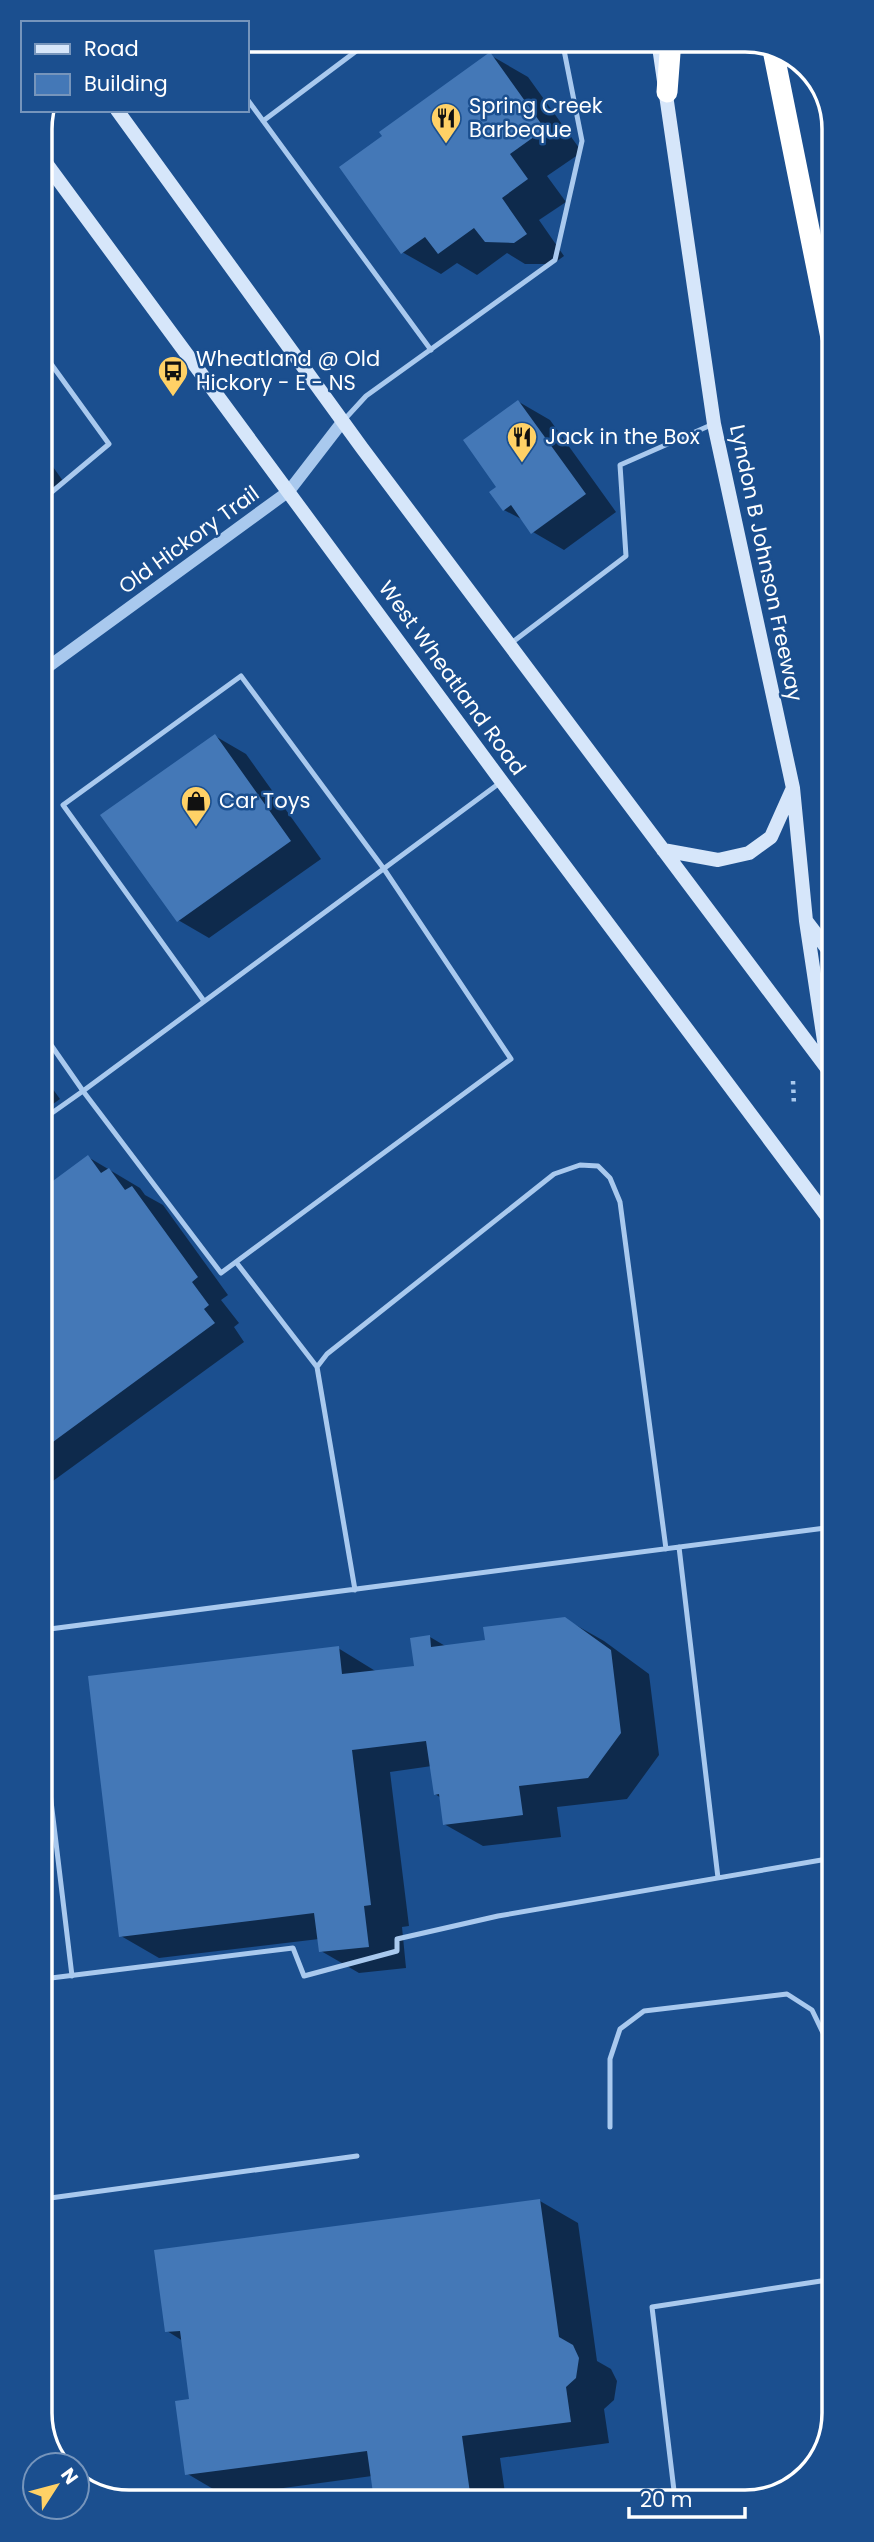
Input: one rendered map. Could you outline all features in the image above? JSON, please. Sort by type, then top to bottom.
[{"type":"highway","points":[[667,92],[670,53]]},
{"type":"highway","points":[[775,58],[822,293]]},
{"type":"main road","name":"Lyndon B Johnson Freeway","points":[[660,53],[714,424],[793,789],[806,921],[822,1026]]},
{"type":"main road","points":[[118,112],[343,422],[822,1063]]},
{"type":"main road","name":"West Wheatland Road","points":[[52,171],[502,782],[822,1210]]},
{"type":"main road","points":[[663,850],[718,860],[749,853],[771,837],[793,789]]},
{"type":"main road","points":[[806,921],[822,942]]},
{"type":"street","name":"Old Hickory Trail","points":[[52,664],[289,491],[343,422]]},
{"type":"lane","points":[[263,121],[355,52]]},
{"type":"lane","points":[[343,422],[366,396],[555,260],[582,141],[565,53]]},
{"type":"lane","points":[[248,100],[431,349]]},
{"type":"lane","points":[[52,365],[109,444],[52,491]]},
{"type":"lane","points":[[509,646],[626,556],[620,465],[714,424]]},
{"type":"lane","points":[[52,1047],[221,1273],[511,1059],[384,869],[241,676],[64,805],[204,1001]]},
{"type":"lane","points":[[52,1113],[502,782]]},
{"type":"lane","points":[[317,1367],[327,1354],[554,1174],[580,1165],[598,1166],[610,1178],[620,1202],[666,1549]]},
{"type":"lane","points":[[236,1262],[317,1367],[355,1590]]},
{"type":"lane","points":[[52,1629],[822,1528]]},
{"type":"lane","points":[[679,1547],[718,1878]]},
{"type":"lane","points":[[52,1809],[72,1976]]},
{"type":"lane","points":[[52,1978],[293,1948],[304,1976],[397,1951],[397,1938],[498,1916],[822,1860]]},
{"type":"lane","points":[[610,2127],[610,2059],[620,2029],[644,2011],[787,1994],[812,2010],[822,2031]]},
{"type":"lane","points":[[52,2198],[357,2156]]},
{"type":"lane","points":[[674,2490],[652,2307],[822,2281]]},
{"type":"path","points":[[793,1081],[794,1106]]},
{"type":"building","name":"Spring Creek Barbeque","points":[[490,53],[545,129],[510,154],[528,179],[502,198],[527,234],[514,243],[485,242],[474,228],[438,254],[425,237],[401,254],[339,167],[382,136],[379,132]]},
{"type":"building","name":"Jack in the Box","points":[[518,400],[586,494],[531,534],[511,505],[503,511],[489,492],[496,487],[463,440]]},
{"type":"building","name":"Car Toys","points":[[215,734],[291,841],[177,922],[100,815]]},
{"type":"building","points":[[88,1155],[101,1173],[109,1168],[125,1190],[132,1186],[198,1277],[192,1282],[209,1305],[204,1309],[215,1323],[52,1443],[52,1182]]},
{"type":"building","points":[[565,1617],[611,1650],[621,1733],[588,1778],[519,1786],[523,1815],[443,1825],[439,1794],[434,1795],[426,1741],[352,1750],[371,1905],[364,1906],[369,1947],[319,1952],[314,1913],[119,1937],[88,1676],[339,1646],[342,1674],[414,1666],[410,1638],[430,1635],[431,1647],[485,1640],[483,1627]]},
{"type":"building","points":[[540,2199],[559,2337],[573,2345],[579,2358],[576,2378],[566,2387],[571,2422],[462,2436],[470,2490],[372,2489],[367,2451],[185,2475],[175,2401],[189,2399],[180,2331],[165,2332],[154,2250]]},
{"type":"place","name":"Spring Creek Barbeque","points":[[446,145]]},
{"type":"place","name":"Wheatland @ Old Hickory - E - NS","points":[[173,398]]},
{"type":"place","name":"Jack in the Box","points":[[522,464]]},
{"type":"place","name":"Car Toys","points":[[196,828]]}]
